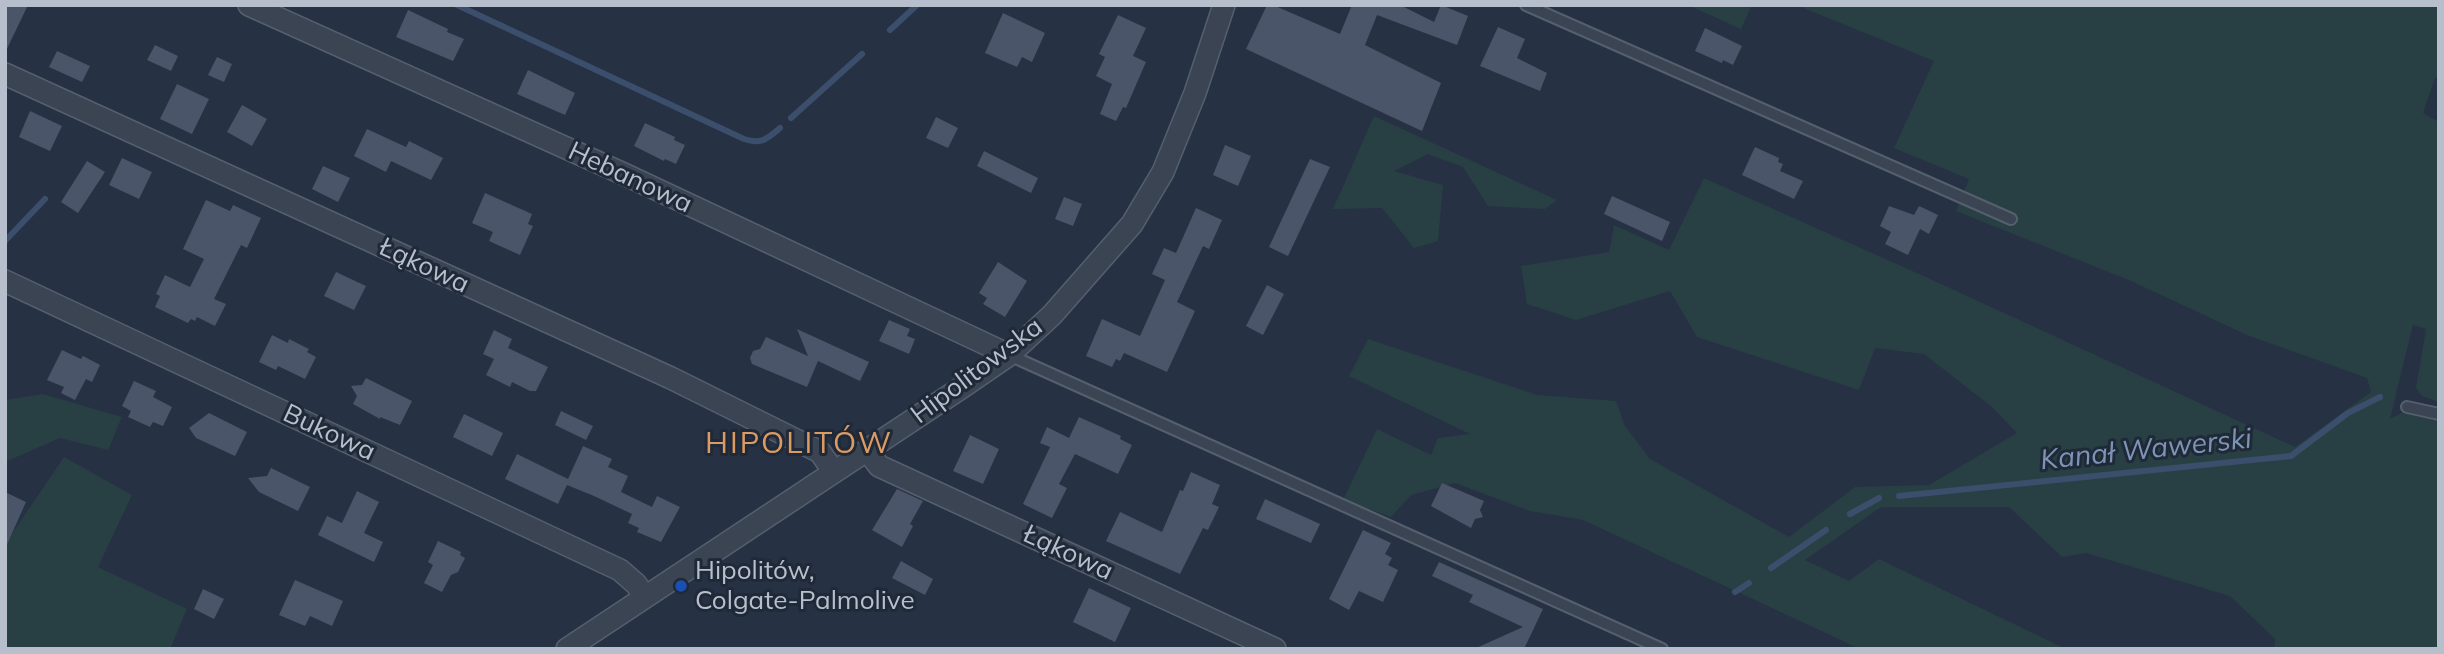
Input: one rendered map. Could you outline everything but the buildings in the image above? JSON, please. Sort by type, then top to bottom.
[{"type":"street","name":"Hebanowa","points":[[249,5],[626,175],[1009,355]]},
{"type":"street","name":"Hipolitowska","points":[[581,645],[645,597],[1009,355],[1052,316],[1132,224],[1164,172],[1195,93],[1224,5]]},
{"type":"street","name":"Łąkowa","points":[[5,74],[671,378],[820,452],[834,472]]},
{"type":"street","name":"Bukowa","points":[[5,281],[620,570],[636,584],[645,597]]},
{"type":"street","name":"Łąkowa","points":[[867,450],[879,466],[1275,649]]},
{"type":"lane","points":[[1526,5],[2011,219]]},
{"type":"lane","points":[[1009,355],[1662,649]]},
{"type":"lane","points":[[2407,407],[2439,414]]},
{"type":"green space","points":[[1688,5],[1752,5],[1741,29]]},
{"type":"green space","points":[[1796,5],[2439,5],[2439,78],[2435,78],[2423,113],[2439,122],[2439,402],[2422,396],[2416,388],[2426,329],[2413,325],[2390,419],[2401,413],[2439,421],[2439,649],[2274,649],[2275,639],[2230,596],[2086,553],[2062,557],[2009,507],[1881,507],[1805,560],[1849,581],[1879,559],[2066,649],[1860,649],[1583,520],[1530,511],[1455,483],[1411,495],[1391,517],[1343,500],[1377,429],[1431,455],[1438,438],[1470,434],[1349,376],[1368,339],[1537,395],[1616,401],[1625,426],[1650,459],[1789,537],[1855,487],[1929,485],[2017,433],[1992,407],[1924,354],[1875,348],[1859,390],[1697,337],[1670,291],[1576,320],[1527,304],[1521,266],[1609,252],[1614,225],[1669,250],[1704,178],[2295,447],[2371,392],[2367,378],[2247,335],[2131,281],[1956,211],[1969,179],[1894,148],[1934,61]]},
{"type":"green space","points":[[1374,116],[1557,200],[1545,209],[1488,206],[1463,167],[1428,154],[1394,171],[1443,185],[1438,241],[1414,248],[1382,208],[1333,209]]},
{"type":"green space","points":[[43,394],[122,417],[108,450],[60,438],[5,462],[5,400]]},
{"type":"green space","points":[[64,457],[132,495],[98,567],[187,609],[170,649],[5,649],[5,544]]},
{"type":"waterway","points":[[457,5],[744,139],[764,140],[780,128]]},
{"type":"waterway","points":[[890,30],[917,5]]},
{"type":"waterway","points":[[791,118],[862,54]]},
{"type":"waterway","points":[[5,241],[45,199]]},
{"type":"waterway","name":"Kanał Wawerski","points":[[1899,496],[2291,456],[2348,413],[2380,397]]},
{"type":"waterway","name":"Kanał Wawerski","points":[[1850,514],[1879,498]]},
{"type":"waterway","name":"Kanał Wawerski","points":[[1771,568],[1826,530]]},
{"type":"waterway","name":"Kanał Wawerski","points":[[1735,592],[1749,583]]},
{"type":"place","name":"Hipolitów, Colgate-Palmolive","points":[[681,586]]},
{"type":"district","name":"HIPOLITÓW","points":[[799,444]]}]
